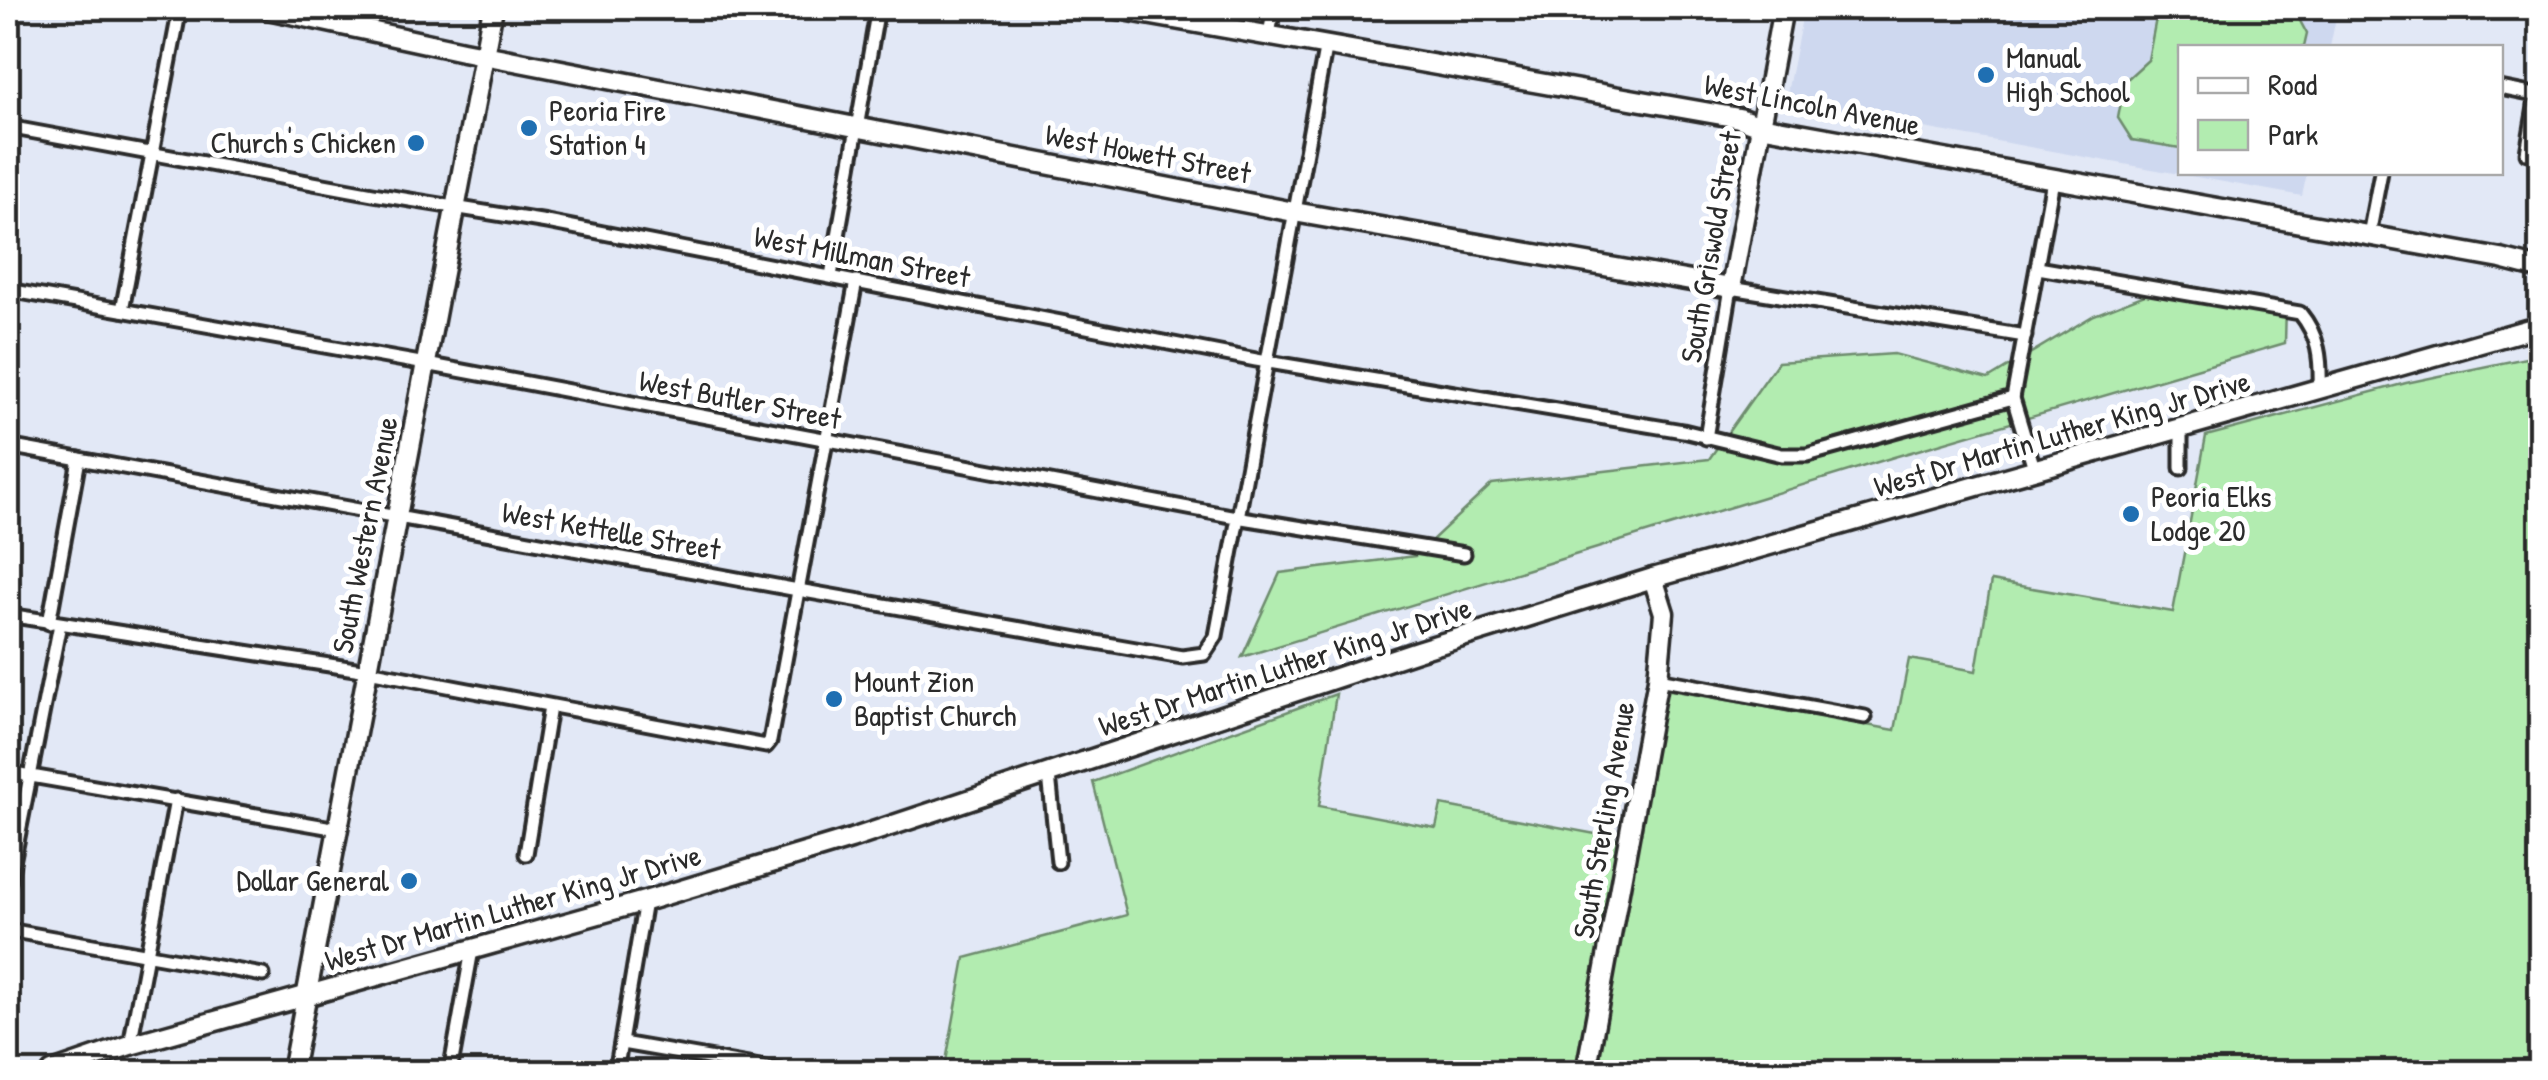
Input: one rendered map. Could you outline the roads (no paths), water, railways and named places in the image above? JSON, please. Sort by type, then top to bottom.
[{"type":"main road","name":"West Howett Street","points":[[264,8],[485,55],[1294,212],[1731,288]]},
{"type":"main road","name":"South Western Avenue","points":[[292,1072],[493,8]]},
{"type":"main road","name":"West Lincoln Avenue","points":[[1112,8],[1739,118],[1760,126],[2540,269]]},
{"type":"main road","name":"South Griswold Street","points":[[1731,288],[1784,8]]},
{"type":"main road","name":"West Lincoln Avenue","points":[[2501,259],[2540,260]]},
{"type":"main road","name":"West Dr Martin Luther King Jr Drive","points":[[52,1072],[130,1045],[644,901],[1049,775],[1653,578],[2540,326]]},
{"type":"main road","name":"South Sterling Avenue","points":[[1586,1072],[1658,679],[1664,613],[1653,578]]},
{"type":"street","points":[[122,310],[180,8]]},
{"type":"street","points":[[831,276],[878,8]]},
{"type":"street","points":[[1270,34],[1274,8]]},
{"type":"street","points":[[1236,517],[1326,44]]},
{"type":"street","points":[[2503,89],[2539,96],[2527,153]]},
{"type":"street","name":"West Millman Street","points":[[8,127],[372,194],[456,205],[1267,362],[1683,431],[1782,455],[1807,455],[2013,398]]},
{"type":"street","points":[[2369,236],[2380,175]]},
{"type":"street","points":[[2034,468],[2013,398],[2054,180]]},
{"type":"street","points":[[2038,268],[2300,313],[2315,331],[2320,389]]},
{"type":"street","points":[[8,615],[368,671],[766,746],[856,281]]},
{"type":"street","name":"West Howett Street","points":[[1731,288],[2025,336]]},
{"type":"street","name":"South Griswold Street","points":[[1706,438],[1731,288]]},
{"type":"street","name":"West Butler Street","points":[[8,290],[426,364],[1236,517],[1464,554]]},
{"type":"street","points":[[2181,428],[2181,468]]},
{"type":"street","name":"West Kettelle Street","points":[[8,446],[1182,656],[1206,653],[1215,639],[1236,517]]},
{"type":"street","points":[[8,888],[30,776],[79,459]]},
{"type":"street","points":[[1658,679],[1864,717]]},
{"type":"street","points":[[526,854],[550,707]]},
{"type":"street","points":[[8,772],[338,828]]},
{"type":"street","points":[[1049,775],[1058,862]]},
{"type":"street","points":[[130,1045],[176,800]]},
{"type":"street","points":[[616,1072],[644,901]]},
{"type":"street","points":[[8,930],[263,975]]},
{"type":"street","points":[[450,1072],[472,950]]},
{"type":"street","points":[[622,1043],[789,1072]]},
{"type":"place","name":"Manual High School","points":[[1986,75]]},
{"type":"place","name":"Peoria Fire Station 4","points":[[529,128]]},
{"type":"place","name":"Church's Chicken","points":[[416,143]]},
{"type":"place","name":"Peoria Elks Lodge 20","points":[[2131,514]]},
{"type":"place","name":"Mount Zion Baptist Church","points":[[834,699]]},
{"type":"place","name":"Dollar General","points":[[409,881]]}]
